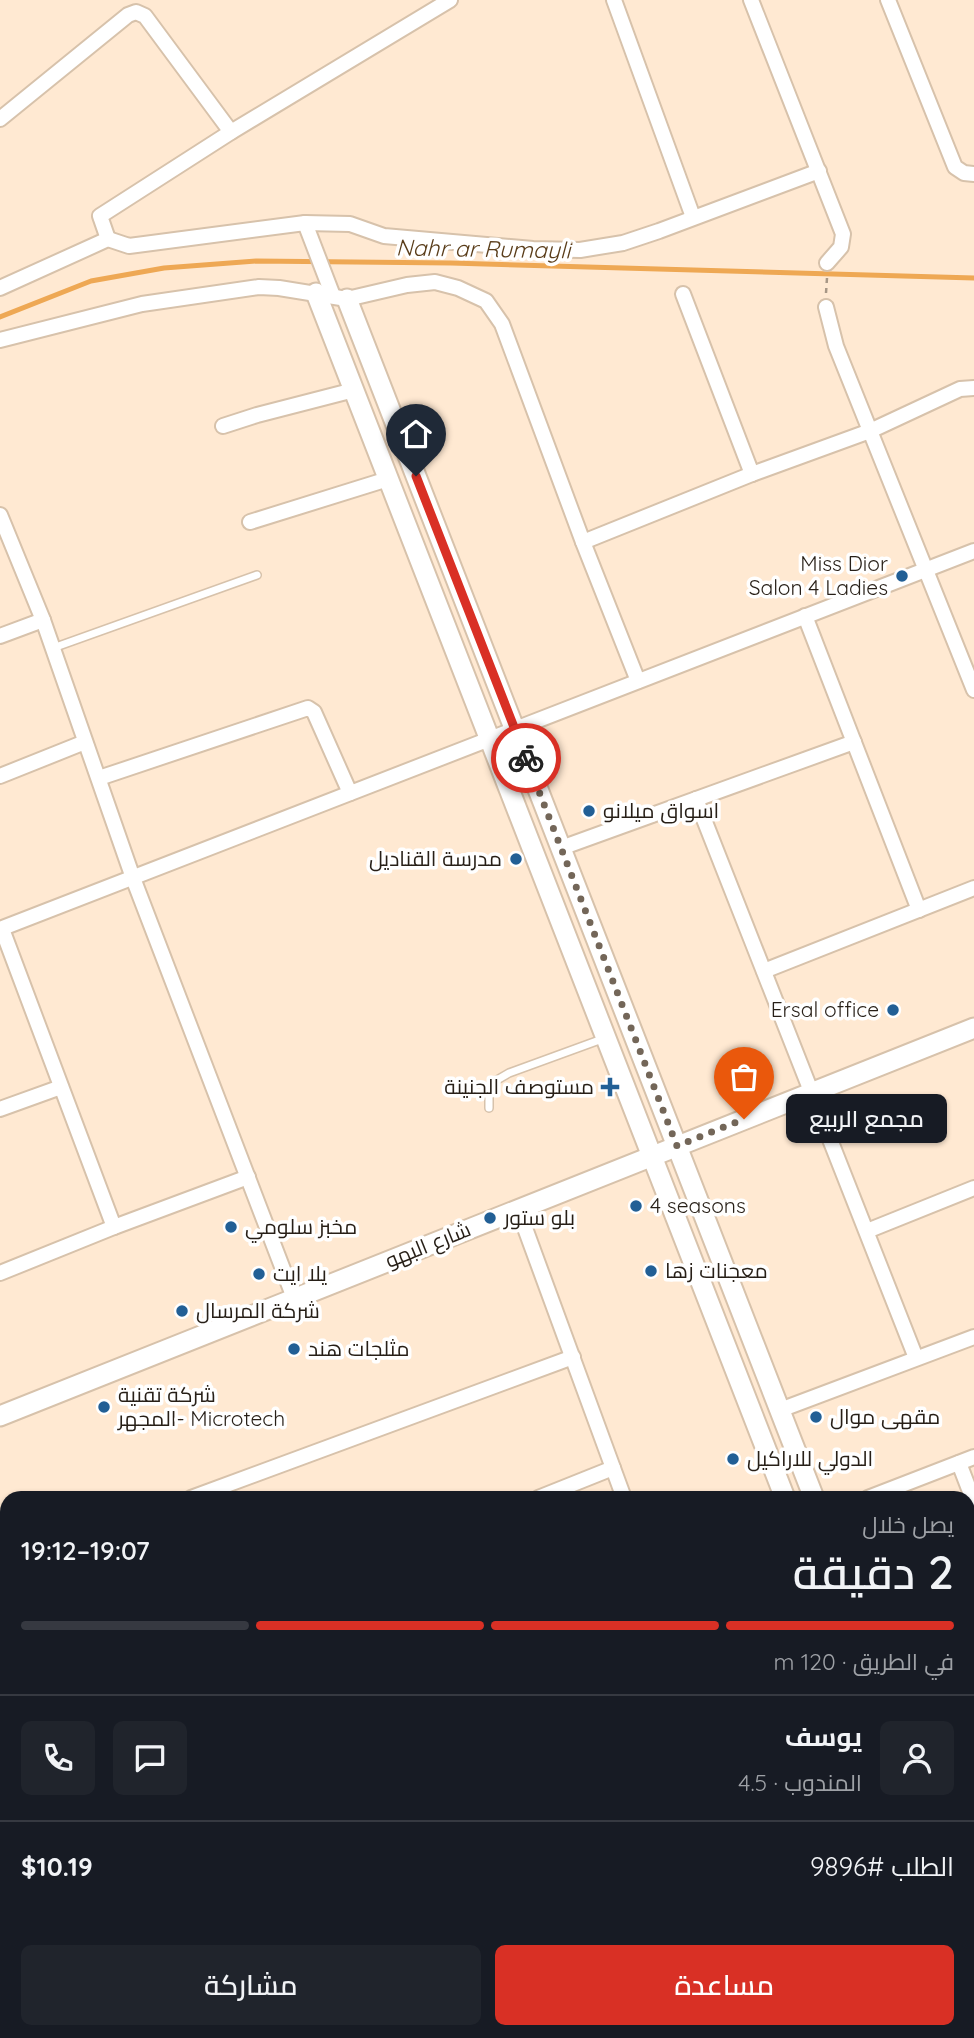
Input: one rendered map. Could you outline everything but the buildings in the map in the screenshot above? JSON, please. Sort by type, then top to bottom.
[{"type":"main road","points":[[332,296],[354,390],[782,1491]]},
{"type":"main road","points":[[332,296],[515,729],[811,1491]]},
{"type":"main road","name":"شارع البهو","points":[[0,1416],[974,1028]]},
{"type":"street","points":[[108,239],[100,216],[231,132],[450,0]]},
{"type":"street","points":[[614,0],[693,217]]},
{"type":"street","points":[[751,0],[844,234],[841,247],[827,263]]},
{"type":"street","points":[[888,0],[954,167],[964,173],[974,174]]},
{"type":"street","points":[[0,119],[128,15],[136,12],[145,16],[231,132]]},
{"type":"street","points":[[0,288],[108,239],[129,246],[305,223],[350,224],[384,236],[533,249],[580,250],[623,243],[819,171]]},
{"type":"street","points":[[305,223],[332,296]]},
{"type":"street","points":[[0,340],[142,304],[259,288],[279,288],[332,296],[435,282],[458,288],[486,301],[502,324],[638,681]]},
{"type":"street","points":[[683,294],[752,474]]},
{"type":"street","points":[[826,306],[836,346],[974,690]]},
{"type":"street","points":[[583,542],[752,474],[870,431],[960,389],[974,388]]},
{"type":"street","points":[[223,426],[354,390]]},
{"type":"street","points":[[250,522],[388,479]]},
{"type":"street","points":[[0,515],[43,620],[133,878],[295,1298]]},
{"type":"street","points":[[114,1227],[1,929],[974,551]]},
{"type":"street","points":[[805,616],[919,910]]},
{"type":"street","points":[[0,636],[43,620]]},
{"type":"street","points":[[99,778],[308,708],[314,712],[350,793]]},
{"type":"street","points":[[0,776],[85,742]]},
{"type":"street","points":[[561,848],[854,742]]},
{"type":"street","points":[[696,799],[916,1359]]},
{"type":"street","points":[[764,971],[974,888]]},
{"type":"street","points":[[0,1109],[61,1087]]},
{"type":"street","points":[[0,1273],[248,1177]]},
{"type":"street","points":[[867,1231],[974,1188]]},
{"type":"street","points":[[518,1209],[621,1491]]},
{"type":"street","points":[[780,1410],[974,1336]]},
{"type":"street","points":[[210,1491],[573,1357]]},
{"type":"street","points":[[886,1491],[974,1457]]},
{"type":"street","points":[[959,1463],[970,1491]]},
{"type":"street","points":[[556,1491],[613,1468]]},
{"type":"lane","points":[[53,648],[257,575]]},
{"type":"lane","points":[[489,1108],[489,1089],[497,1080],[509,1073],[606,1037]]},
{"type":"path","points":[[826,306],[827,263]]},
{"type":"waterway","name":"Nahr ar Rumayli","points":[[0,317],[91,281],[164,268],[256,261],[451,263],[974,278]]},
{"type":"way so far","points":[[526,758],[677,1146],[744,1119]]},
{"type":"place","name":"Miss Dior Salon 4 Ladies","points":[[902,576]]},
{"type":"place","name":"اسواق ميلانو","points":[[589,811]]},
{"type":"place","name":"مدرسة القناديل","points":[[516,859]]},
{"type":"place","name":"Ersal office","points":[[893,1010]]},
{"type":"place","name":"مستوصف الجنينة","points":[[610,1087]]},
{"type":"place","name":"مجمع الربيع","points":[[744,1119]]},
{"type":"place","name":"4 seasons","points":[[636,1206]]},
{"type":"place","name":"بلو ستور","points":[[490,1218]]},
{"type":"place","name":"مخبز سلومي","points":[[231,1227]]},
{"type":"place","name":"معجنات زها","points":[[651,1271]]},
{"type":"place","name":"يلا ايت","points":[[259,1274]]},
{"type":"place","name":"شركة المرسال","points":[[182,1311]]},
{"type":"place","name":"مثلجات هند","points":[[294,1349]]},
{"type":"place","name":"شركة تقنية المجهر- Microtech","points":[[104,1407]]},
{"type":"place","name":"مقهى موال","points":[[816,1417]]},
{"type":"place","name":"الدولي للاراكيل","points":[[733,1459]]},
{"type":"route","points":[[416,476],[526,758]]}]
